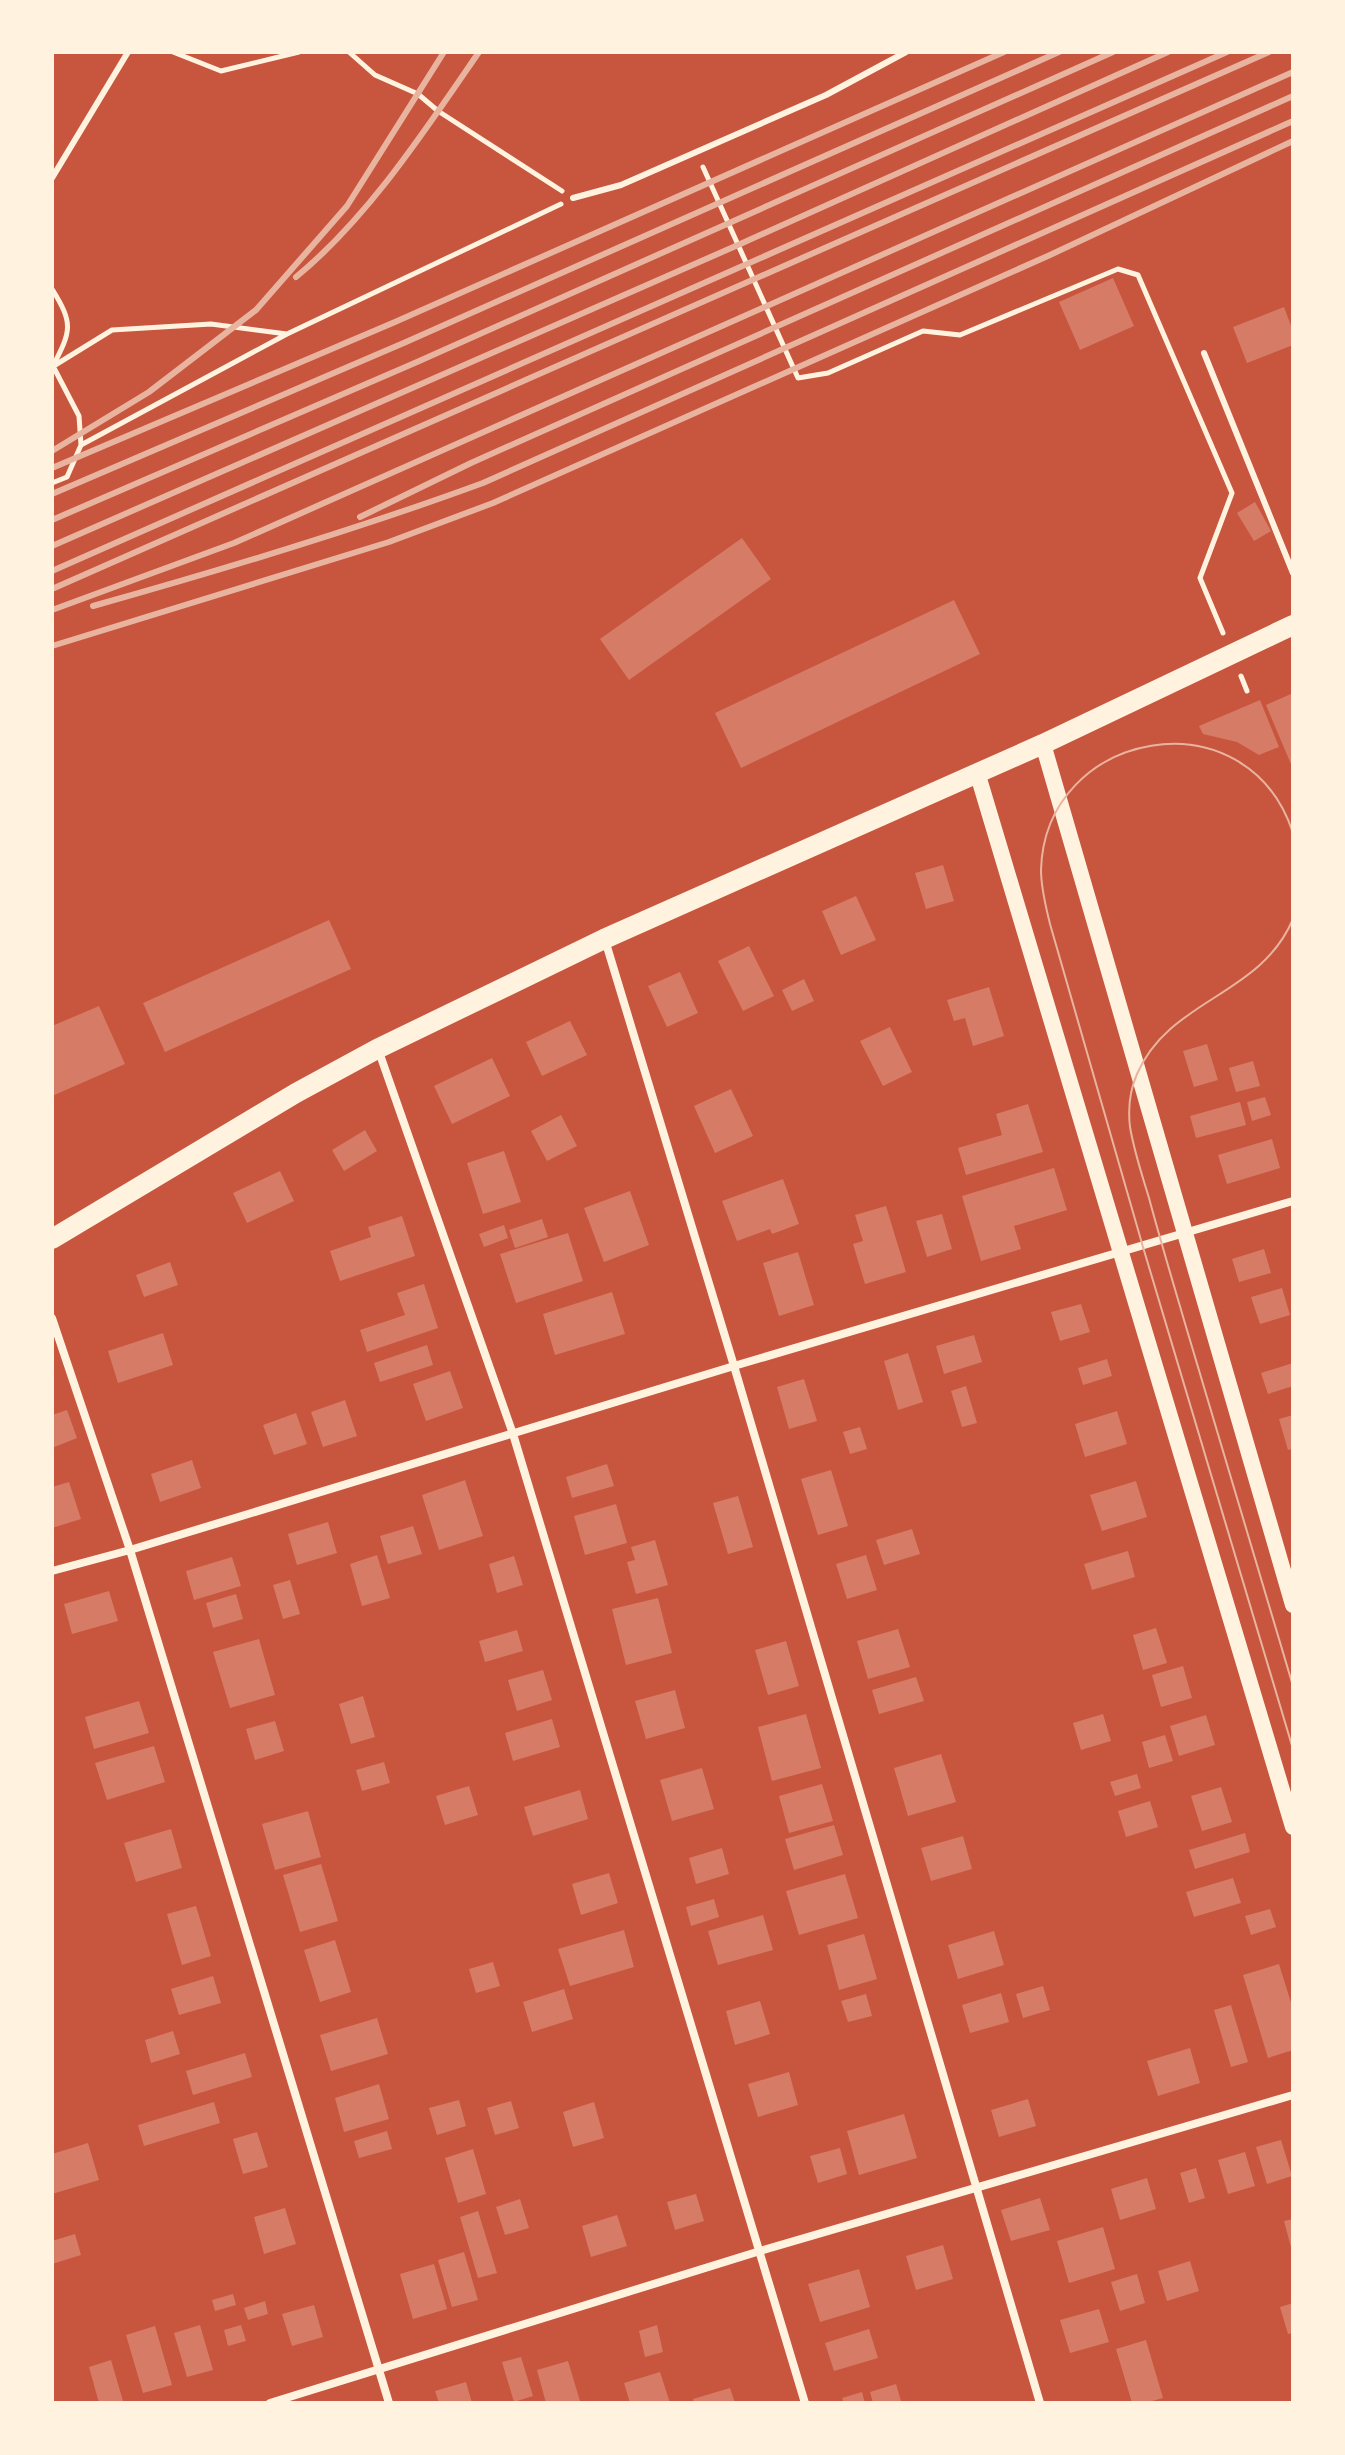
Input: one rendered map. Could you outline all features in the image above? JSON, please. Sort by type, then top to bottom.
[{"type":"main road","points":[[52,1239],[296,1093],[377,1049],[604,939],[1043,744],[1293,625]]},
{"type":"main road","points":[[1043,744],[1293,1605]]},
{"type":"main road","points":[[977,772],[1293,1827]]},
{"type":"street","points":[[604,939],[734,1366],[1040,2403]]},
{"type":"street","points":[[377,1049],[513,1434],[805,2403]]},
{"type":"street","points":[[52,1571],[1293,1201]]},
{"type":"street","points":[[52,1318],[130,1550],[389,2403]]},
{"type":"street","points":[[270,2403],[760,2251],[1293,2095]]},
{"type":"lane","points":[[52,178],[128,52]]},
{"type":"lane","points":[[573,198],[621,185],[826,95],[906,52]]},
{"type":"lane","points":[[1204,353],[1293,573]]},
{"type":"path","points":[[173,52],[221,71],[299,52]]},
{"type":"path","points":[[349,52],[375,75],[418,94],[438,111],[573,198]]},
{"type":"path","points":[[696,151],[798,378],[828,373],[923,331],[960,335],[1118,269],[1138,275],[1232,493],[1200,578],[1218,622]]},
{"type":"path","points":[[81,445],[287,334],[573,198]]},
{"type":"path","points":[[52,289],[64,309],[69,334],[53,367]]},
{"type":"path","points":[[53,367],[112,330],[211,324],[287,334]]},
{"type":"path","points":[[52,483],[67,477],[81,445],[79,416],[53,367]]},
{"type":"building","points":[[1113,278],[1134,326],[1080,350],[1059,302]]},
{"type":"building","points":[[1284,307],[1293,331],[1293,345],[1247,363],[1233,327]]},
{"type":"building","points":[[1255,502],[1271,531],[1254,541],[1237,513]]},
{"type":"building","points":[[742,538],[771,579],[629,680],[600,639]]},
{"type":"building","points":[[954,600],[980,654],[741,768],[715,713]]},
{"type":"building","points":[[1293,693],[1293,769],[1266,705]]},
{"type":"building","points":[[1260,700],[1279,747],[1259,755],[1237,742],[1203,734],[1199,726]]},
{"type":"building","points":[[943,865],[954,901],[926,909],[915,873]]},
{"type":"building","points":[[856,896],[876,940],[841,955],[822,911]]},
{"type":"building","points":[[329,920],[351,969],[165,1052],[143,1003]]},
{"type":"building","points":[[749,946],[774,996],[743,1011],[718,961]]},
{"type":"building","points":[[680,972],[698,1013],[667,1027],[648,986]]},
{"type":"building","points":[[804,979],[814,1001],[792,1011],[782,990]]},
{"type":"building","points":[[989,987],[1004,1036],[973,1046],[965,1018],[954,1021],[947,1000]]},
{"type":"building","points":[[99,1006],[125,1064],[52,1096],[52,1026]]},
{"type":"building","points":[[570,1021],[587,1055],[542,1076],[526,1042]]},
{"type":"building","points":[[890,1027],[912,1072],[883,1086],[860,1041]]},
{"type":"building","points":[[1207,1044],[1218,1080],[1194,1087],[1183,1051]]},
{"type":"building","points":[[492,1058],[510,1096],[452,1124],[434,1086]]},
{"type":"building","points":[[1253,1061],[1260,1086],[1236,1092],[1229,1068]]},
{"type":"building","points":[[731,1089],[753,1136],[715,1153],[694,1106]]},
{"type":"building","points":[[1265,1097],[1271,1115],[1252,1121],[1247,1102]]},
{"type":"building","points":[[1240,1102],[1246,1125],[1196,1138],[1190,1116]]},
{"type":"building","points":[[1028,1104],[1043,1152],[966,1175],[958,1148],[1002,1135],[996,1114]]},
{"type":"building","points":[[561,1115],[577,1146],[547,1161],[531,1131]]},
{"type":"building","points":[[365,1130],[377,1151],[344,1171],[332,1150]]},
{"type":"building","points":[[1272,1139],[1280,1168],[1227,1184],[1218,1155]]},
{"type":"building","points":[[504,1151],[521,1202],[483,1214],[467,1163]]},
{"type":"building","points":[[1054,1168],[1067,1210],[1014,1226],[1021,1249],[981,1261],[962,1196]]},
{"type":"building","points":[[280,1171],[294,1201],[247,1223],[233,1193]]},
{"type":"building","points":[[783,1179],[799,1224],[772,1234],[770,1229],[737,1241],[722,1201]]},
{"type":"building","points":[[630,1191],[649,1245],[604,1262],[584,1208]]},
{"type":"building","points":[[886,1206],[906,1272],[865,1284],[853,1244],[863,1241],[855,1215]]},
{"type":"building","points":[[942,1214],[952,1249],[927,1257],[916,1221]]},
{"type":"building","points":[[402,1216],[415,1256],[340,1281],[330,1251],[371,1237],[368,1227]]},
{"type":"building","points":[[542,1219],[548,1237],[515,1248],[509,1230]]},
{"type":"building","points":[[504,1225],[508,1238],[484,1247],[479,1234]]},
{"type":"building","points":[[568,1233],[583,1281],[516,1303],[500,1254]]},
{"type":"building","points":[[1264,1249],[1271,1273],[1239,1282],[1232,1259]]},
{"type":"building","points":[[798,1252],[814,1305],[779,1316],[763,1263]]},
{"type":"building","points":[[170,1262],[178,1285],[144,1297],[136,1275]]},
{"type":"building","points":[[424,1284],[438,1328],[367,1352],[360,1330],[405,1315],[397,1293]]},
{"type":"building","points":[[1282,1288],[1290,1315],[1260,1324],[1251,1297]]},
{"type":"building","points":[[612,1292],[625,1334],[555,1355],[543,1314]]},
{"type":"building","points":[[1081,1304],[1090,1332],[1060,1341],[1051,1312]]},
{"type":"building","points":[[163,1333],[173,1365],[118,1383],[108,1351]]},
{"type":"building","points":[[974,1335],[982,1362],[944,1374],[936,1346]]},
{"type":"building","points":[[427,1345],[433,1365],[380,1382],[374,1363]]},
{"type":"building","points":[[908,1353],[923,1402],[898,1410],[884,1361]]},
{"type":"building","points":[[1107,1359],[1112,1376],[1083,1385],[1078,1368]]},
{"type":"building","points":[[1293,1363],[1293,1386],[1268,1394],[1261,1373]]},
{"type":"building","points":[[450,1371],[463,1408],[426,1421],[413,1384]]},
{"type":"building","points":[[804,1379],[817,1421],[789,1429],[777,1387]]},
{"type":"building","points":[[966,1386],[977,1423],[962,1427],[951,1391]]},
{"type":"building","points":[[345,1400],[357,1436],[323,1447],[311,1412]]},
{"type":"building","points":[[67,1410],[77,1438],[52,1448],[52,1415]]},
{"type":"building","points":[[1117,1411],[1127,1444],[1085,1457],[1075,1424]]},
{"type":"building","points":[[296,1413],[307,1444],[274,1455],[263,1425]]},
{"type":"building","points":[[1293,1415],[1293,1449],[1288,1450],[1279,1419]]},
{"type":"building","points":[[860,1427],[867,1449],[850,1454],[843,1432]]},
{"type":"building","points":[[192,1460],[201,1488],[160,1502],[151,1474]]},
{"type":"building","points":[[607,1464],[614,1486],[572,1498],[566,1477]]},
{"type":"building","points":[[831,1470],[848,1526],[818,1535],[801,1479]]},
{"type":"building","points":[[465,1480],[483,1536],[439,1550],[422,1495]]},
{"type":"building","points":[[1136,1481],[1147,1517],[1102,1531],[1090,1495]]},
{"type":"building","points":[[69,1482],[81,1519],[52,1528],[52,1487]]},
{"type":"building","points":[[738,1496],[753,1547],[728,1554],[713,1503]]},
{"type":"building","points":[[616,1504],[627,1543],[585,1555],[574,1516]]},
{"type":"building","points":[[328,1522],[337,1553],[297,1565],[288,1534]]},
{"type":"building","points":[[413,1526],[422,1554],[388,1564],[380,1536]]},
{"type":"building","points":[[912,1529],[920,1554],[884,1565],[876,1540]]},
{"type":"building","points":[[655,1540],[668,1585],[636,1594],[627,1562],[635,1560],[631,1547]]},
{"type":"building","points":[[1128,1551],[1135,1577],[1092,1590],[1084,1564]]},
{"type":"building","points":[[377,1555],[390,1598],[362,1606],[350,1564]]},
{"type":"building","points":[[866,1555],[877,1590],[847,1599],[836,1564]]},
{"type":"building","points":[[514,1556],[523,1585],[497,1593],[489,1564]]},
{"type":"building","points":[[232,1557],[241,1586],[194,1600],[186,1571]]},
{"type":"building","points":[[290,1580],[300,1614],[283,1619],[273,1585]]},
{"type":"building","points":[[109,1591],[118,1621],[72,1634],[64,1604]]},
{"type":"building","points":[[236,1594],[243,1619],[213,1628],[206,1603]]},
{"type":"building","points":[[658,1598],[672,1653],[626,1665],[612,1609]]},
{"type":"building","points":[[1156,1628],[1167,1663],[1143,1670],[1133,1635]]},
{"type":"building","points":[[898,1629],[910,1667],[868,1679],[857,1641]]},
{"type":"building","points":[[517,1630],[523,1651],[485,1662],[479,1641]]},
{"type":"building","points":[[259,1639],[275,1695],[230,1708],[213,1652]]},
{"type":"building","points":[[786,1641],[799,1686],[768,1695],[755,1650]]},
{"type":"building","points":[[1183,1666],[1192,1698],[1161,1707],[1152,1675]]},
{"type":"building","points":[[543,1670],[552,1700],[517,1711],[508,1680]]},
{"type":"building","points":[[916,1677],[924,1701],[879,1714],[872,1690]]},
{"type":"building","points":[[675,1690],[685,1728],[646,1739],[635,1701]]},
{"type":"building","points":[[363,1696],[375,1737],[351,1744],[339,1704]]},
{"type":"building","points":[[139,1701],[149,1733],[94,1749],[85,1717]]},
{"type":"building","points":[[806,1714],[821,1768],[772,1781],[758,1727]]},
{"type":"building","points":[[1103,1714],[1111,1741],[1081,1750],[1073,1723]]},
{"type":"building","points":[[1206,1715],[1215,1745],[1179,1756],[1170,1726]]},
{"type":"building","points":[[552,1719],[560,1747],[513,1761],[505,1733]]},
{"type":"building","points":[[275,1721],[284,1751],[255,1760],[246,1729]]},
{"type":"building","points":[[1165,1735],[1173,1761],[1149,1768],[1142,1742]]},
{"type":"building","points":[[154,1746],[165,1782],[107,1800],[95,1763]]},
{"type":"building","points":[[941,1754],[956,1802],[908,1816],[894,1768]]},
{"type":"building","points":[[384,1762],[390,1783],[362,1791],[356,1770]]},
{"type":"building","points":[[702,1768],[714,1809],[672,1821],[660,1780]]},
{"type":"building","points":[[1137,1774],[1141,1788],[1115,1796],[1110,1782]]},
{"type":"building","points":[[822,1784],[833,1821],[789,1833],[779,1796]]},
{"type":"building","points":[[469,1786],[478,1815],[445,1825],[436,1796]]},
{"type":"building","points":[[1221,1787],[1232,1822],[1202,1831],[1191,1796]]},
{"type":"building","points":[[580,1790],[588,1819],[533,1836],[524,1807]]},
{"type":"building","points":[[1150,1801],[1158,1827],[1126,1837],[1118,1811]]},
{"type":"building","points":[[308,1811],[321,1857],[275,1870],[262,1824]]},
{"type":"building","points":[[834,1825],[843,1855],[794,1870],[785,1839]]},
{"type":"building","points":[[171,1829],[182,1868],[136,1882],[124,1843]]},
{"type":"building","points":[[1245,1833],[1250,1852],[1195,1869],[1189,1850]]},
{"type":"building","points":[[963,1836],[972,1869],[931,1881],[921,1848]]},
{"type":"building","points":[[722,1848],[729,1874],[696,1884],[689,1858]]},
{"type":"building","points":[[321,1864],[338,1921],[300,1932],[283,1875]]},
{"type":"building","points":[[609,1873],[618,1903],[581,1915],[572,1884]]},
{"type":"building","points":[[845,1874],[858,1918],[799,1935],[786,1891]]},
{"type":"building","points":[[1233,1878],[1241,1903],[1194,1917],[1186,1892]]},
{"type":"building","points":[[714,1899],[719,1917],[691,1926],[686,1907]]},
{"type":"building","points":[[196,1906],[211,1956],[182,1965],[167,1914]]},
{"type":"building","points":[[1270,1909],[1276,1927],[1251,1935],[1245,1916]]},
{"type":"building","points":[[763,1915],[773,1950],[718,1965],[708,1931]]},
{"type":"building","points":[[624,1930],[634,1967],[570,1986],[558,1949]]},
{"type":"building","points":[[994,1931],[1004,1965],[958,1979],[948,1945]]},
{"type":"building","points":[[864,1934],[877,1979],[839,1990],[827,1945]]},
{"type":"building","points":[[335,1940],[351,1992],[320,2002],[304,1950]]},
{"type":"building","points":[[493,1962],[500,1986],[476,1993],[469,1969]]},
{"type":"building","points":[[1279,1964],[1293,2009],[1293,2050],[1268,2058],[1243,1975]]},
{"type":"building","points":[[213,1976],[221,2003],[179,2015],[171,1989]]},
{"type":"building","points":[[1043,1986],[1050,2010],[1023,2018],[1016,1994]]},
{"type":"building","points":[[564,1989],[573,2019],[532,2032],[523,2002]]},
{"type":"building","points":[[1001,1993],[1009,2022],[970,2033],[962,2005]]},
{"type":"building","points":[[866,1994],[872,2016],[848,2022],[841,2001]]},
{"type":"building","points":[[760,2001],[770,2034],[735,2045],[726,2011]]},
{"type":"building","points":[[1231,2005],[1248,2062],[1231,2067],[1214,2010]]},
{"type":"building","points":[[377,2018],[388,2054],[331,2071],[320,2035]]},
{"type":"building","points":[[173,2031],[180,2054],[151,2063],[145,2040]]},
{"type":"building","points":[[1190,2048],[1200,2083],[1158,2096],[1147,2061]]},
{"type":"building","points":[[245,2053],[252,2077],[193,2095],[186,2071]]},
{"type":"building","points":[[789,2072],[798,2105],[758,2117],[748,2084]]},
{"type":"building","points":[[379,2084],[389,2119],[344,2132],[335,2098]]},
{"type":"building","points":[[1028,2099],[1036,2126],[999,2137],[991,2110]]},
{"type":"building","points":[[459,2100],[466,2126],[437,2135],[429,2108]]},
{"type":"building","points":[[511,2101],[519,2128],[495,2135],[487,2108]]},
{"type":"building","points":[[214,2102],[220,2123],[144,2146],[138,2125]]},
{"type":"building","points":[[594,2102],[604,2138],[573,2147],[563,2112]]},
{"type":"building","points":[[904,2114],[917,2158],[859,2175],[847,2131]]},
{"type":"building","points":[[387,2131],[392,2149],[359,2158],[354,2141]]},
{"type":"building","points":[[257,2132],[268,2167],[243,2174],[233,2139]]},
{"type":"building","points":[[1281,2140],[1292,2176],[1267,2184],[1256,2147]]},
{"type":"building","points":[[88,2143],[99,2180],[52,2194],[52,2154]]},
{"type":"building","points":[[840,2148],[847,2174],[818,2183],[810,2156]]},
{"type":"building","points":[[473,2149],[486,2194],[458,2203],[445,2158]]},
{"type":"building","points":[[1245,2152],[1255,2186],[1228,2194],[1218,2160]]},
{"type":"building","points":[[1196,2168],[1205,2198],[1189,2203],[1180,2173]]},
{"type":"building","points":[[1147,2178],[1156,2209],[1120,2220],[1111,2189]]},
{"type":"building","points":[[696,2194],[704,2221],[675,2230],[667,2202]]},
{"type":"building","points":[[1040,2198],[1050,2230],[1011,2241],[1001,2210]]},
{"type":"building","points":[[520,2199],[529,2228],[505,2235],[496,2207]]},
{"type":"building","points":[[285,2208],[296,2244],[264,2254],[254,2217]]},
{"type":"building","points":[[478,2211],[497,2273],[478,2278],[460,2217]]},
{"type":"building","points":[[617,2215],[627,2246],[591,2257],[582,2226]]},
{"type":"building","points":[[1293,2219],[1293,2251],[1292,2251],[1284,2221]]},
{"type":"building","points":[[1103,2227],[1115,2269],[1069,2283],[1057,2241]]},
{"type":"building","points":[[75,2234],[81,2255],[52,2264],[52,2241]]},
{"type":"building","points":[[943,2245],[953,2279],[916,2290],[906,2256]]},
{"type":"building","points":[[464,2252],[478,2300],[452,2307],[438,2260]]},
{"type":"building","points":[[1190,2261],[1199,2291],[1167,2301],[1158,2271]]},
{"type":"building","points":[[434,2264],[447,2309],[413,2319],[400,2274]]},
{"type":"building","points":[[859,2269],[870,2307],[820,2322],[808,2284]]},
{"type":"building","points":[[1137,2274],[1145,2303],[1120,2311],[1111,2282]]},
{"type":"building","points":[[233,2294],[236,2305],[215,2311],[212,2300]]},
{"type":"building","points":[[265,2301],[268,2314],[248,2320],[244,2308]]},
{"type":"building","points":[[1293,2303],[1293,2333],[1288,2334],[1280,2307]]},
{"type":"building","points":[[314,2305],[323,2337],[292,2346],[282,2314]]},
{"type":"building","points":[[1099,2309],[1109,2342],[1070,2353],[1060,2320]]},
{"type":"building","points":[[200,2325],[213,2370],[187,2377],[174,2333]]},
{"type":"building","points":[[241,2325],[246,2341],[228,2346],[224,2330]]},
{"type":"building","points":[[657,2325],[663,2352],[645,2357],[639,2331]]},
{"type":"building","points":[[155,2326],[172,2385],[143,2393],[126,2335]]},
{"type":"building","points":[[869,2329],[878,2358],[834,2371],[825,2343]]},
{"type":"building","points":[[1146,2340],[1163,2398],[1132,2403],[1116,2349]]},
{"type":"building","points":[[521,2357],[533,2396],[514,2402],[502,2362]]},
{"type":"building","points":[[111,2360],[123,2401],[99,2403],[89,2367]]},
{"type":"building","points":[[568,2361],[580,2401],[546,2403],[537,2370]]},
{"type":"building","points":[[660,2372],[670,2403],[630,2403],[624,2383]]},
{"type":"building","points":[[466,2382],[472,2403],[439,2403],[435,2391]]},
{"type":"building","points":[[896,2384],[901,2401],[873,2403],[870,2392]]},
{"type":"building","points":[[730,2388],[735,2403],[694,2403],[693,2399]]},
{"type":"building","points":[[862,2392],[865,2403],[844,2403],[842,2398]]},
{"type":"tram line","points":[[1293,833],[1269,788],[1235,759],[1194,746],[1151,746],[1110,759],[1076,785],[1051,822],[1041,870],[1050,924],[1293,1749]]},
{"type":"tram line","points":[[1293,919],[1278,945],[1259,965],[1192,1012],[1152,1049],[1137,1074],[1129,1114],[1138,1163],[1293,1686]]},
{"type":"railway","points":[[52,451],[149,392],[256,310],[347,206],[444,52]]},
{"type":"railway","points":[[296,277],[348,228],[372,200],[479,52]]},
{"type":"railway","points":[[52,468],[395,322],[1004,52]]},
{"type":"railway","points":[[52,494],[406,342],[1059,52]]},
{"type":"railway","points":[[52,520],[417,362],[1113,52]]},
{"type":"railway","points":[[52,546],[738,245],[1168,52]]},
{"type":"railway","points":[[52,571],[1227,52]]},
{"type":"railway","points":[[52,589],[1269,52]]},
{"type":"railway","points":[[52,610],[234,543],[1293,72]]},
{"type":"railway","points":[[360,517],[471,463],[1293,96]]},
{"type":"railway","points":[[93,606],[290,548],[483,483],[1293,121]]},
{"type":"railway","points":[[52,646],[389,542],[493,503],[1050,255],[1293,141]]}]
